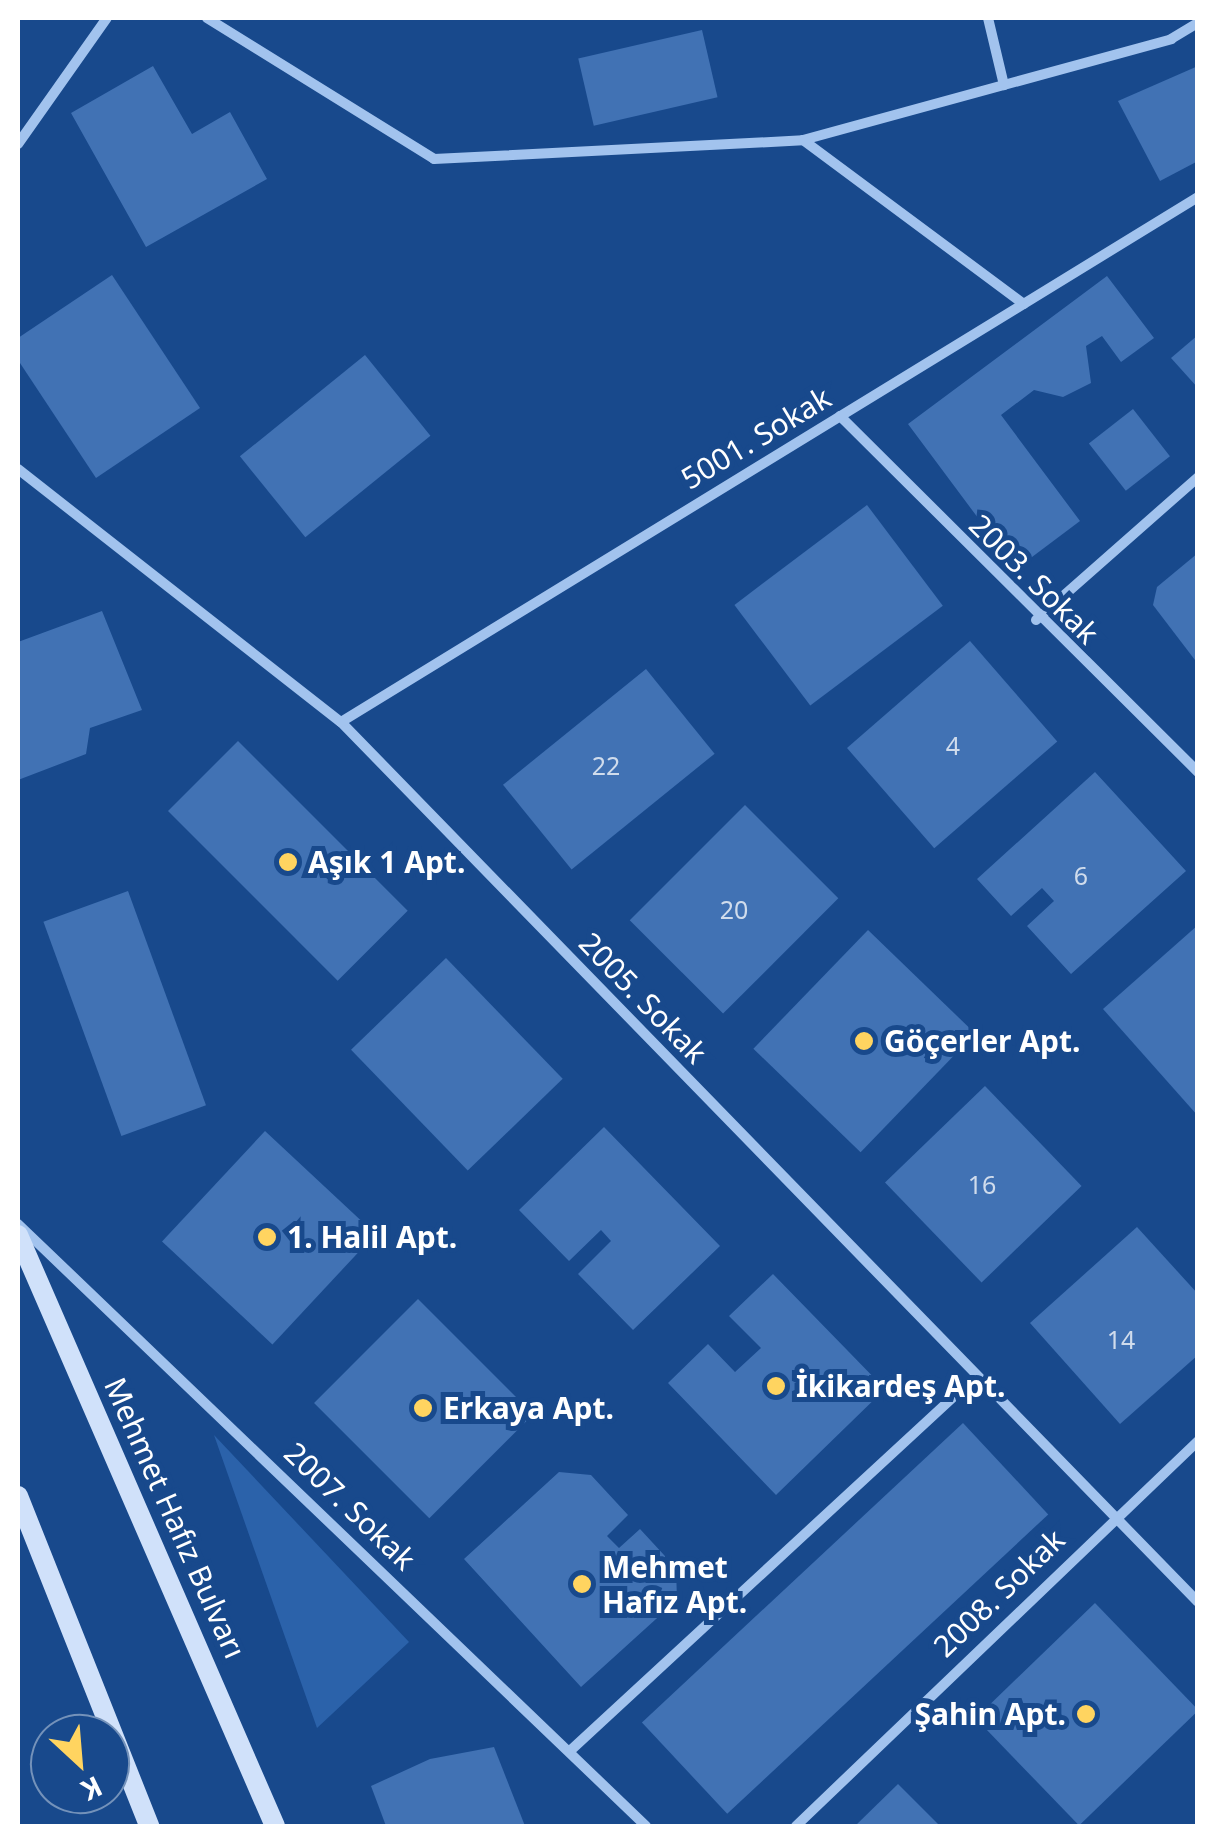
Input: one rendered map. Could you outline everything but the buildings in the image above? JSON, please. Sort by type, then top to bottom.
[{"type":"main road","name":"Mehmet Hafız Bulvarı","points":[[18,1235],[275,1826]]},
{"type":"main road","points":[[18,1496],[149,1826]]},
{"type":"street","points":[[18,144],[107,18]]},
{"type":"street","points":[[207,18],[434,159],[803,140],[1004,86],[1198,23]]},
{"type":"street","points":[[988,18],[1004,86]]},
{"type":"street","points":[[803,140],[1024,304]]},
{"type":"street","name":"5001. Sokak","points":[[340,722],[1198,197]]},
{"type":"street","name":"2003. Sokak","points":[[840,416],[1036,620],[1198,772]]},
{"type":"street","name":"2005. Sokak","points":[[18,469],[340,722],[1198,1602]]},
{"type":"street","points":[[1036,620],[1198,477]]},
{"type":"street","name":"2007. Sokak","points":[[18,1224],[646,1826]]},
{"type":"street","points":[[571,1750],[975,1377]]},
{"type":"street","name":"2008. Sokak","points":[[796,1826],[1114,1516],[1198,1441]]},
{"type":"shaded area","points":[[214,1435],[409,1642],[317,1728]]},
{"type":"place","name":"Aşık 1 Apt.","points":[[288,862]]},
{"type":"place","name":"Göçerler Apt.","points":[[864,1041]]},
{"type":"place","name":"1. Halil Apt.","points":[[267,1237]]},
{"type":"place","name":"İkikardeş Apt.","points":[[776,1386]]},
{"type":"place","name":"Erkaya Apt.","points":[[423,1408]]},
{"type":"place","name":"Mehmet Hafız Apt.","points":[[582,1584]]},
{"type":"place","name":"Şahin Apt.","points":[[1086,1714]]}]
